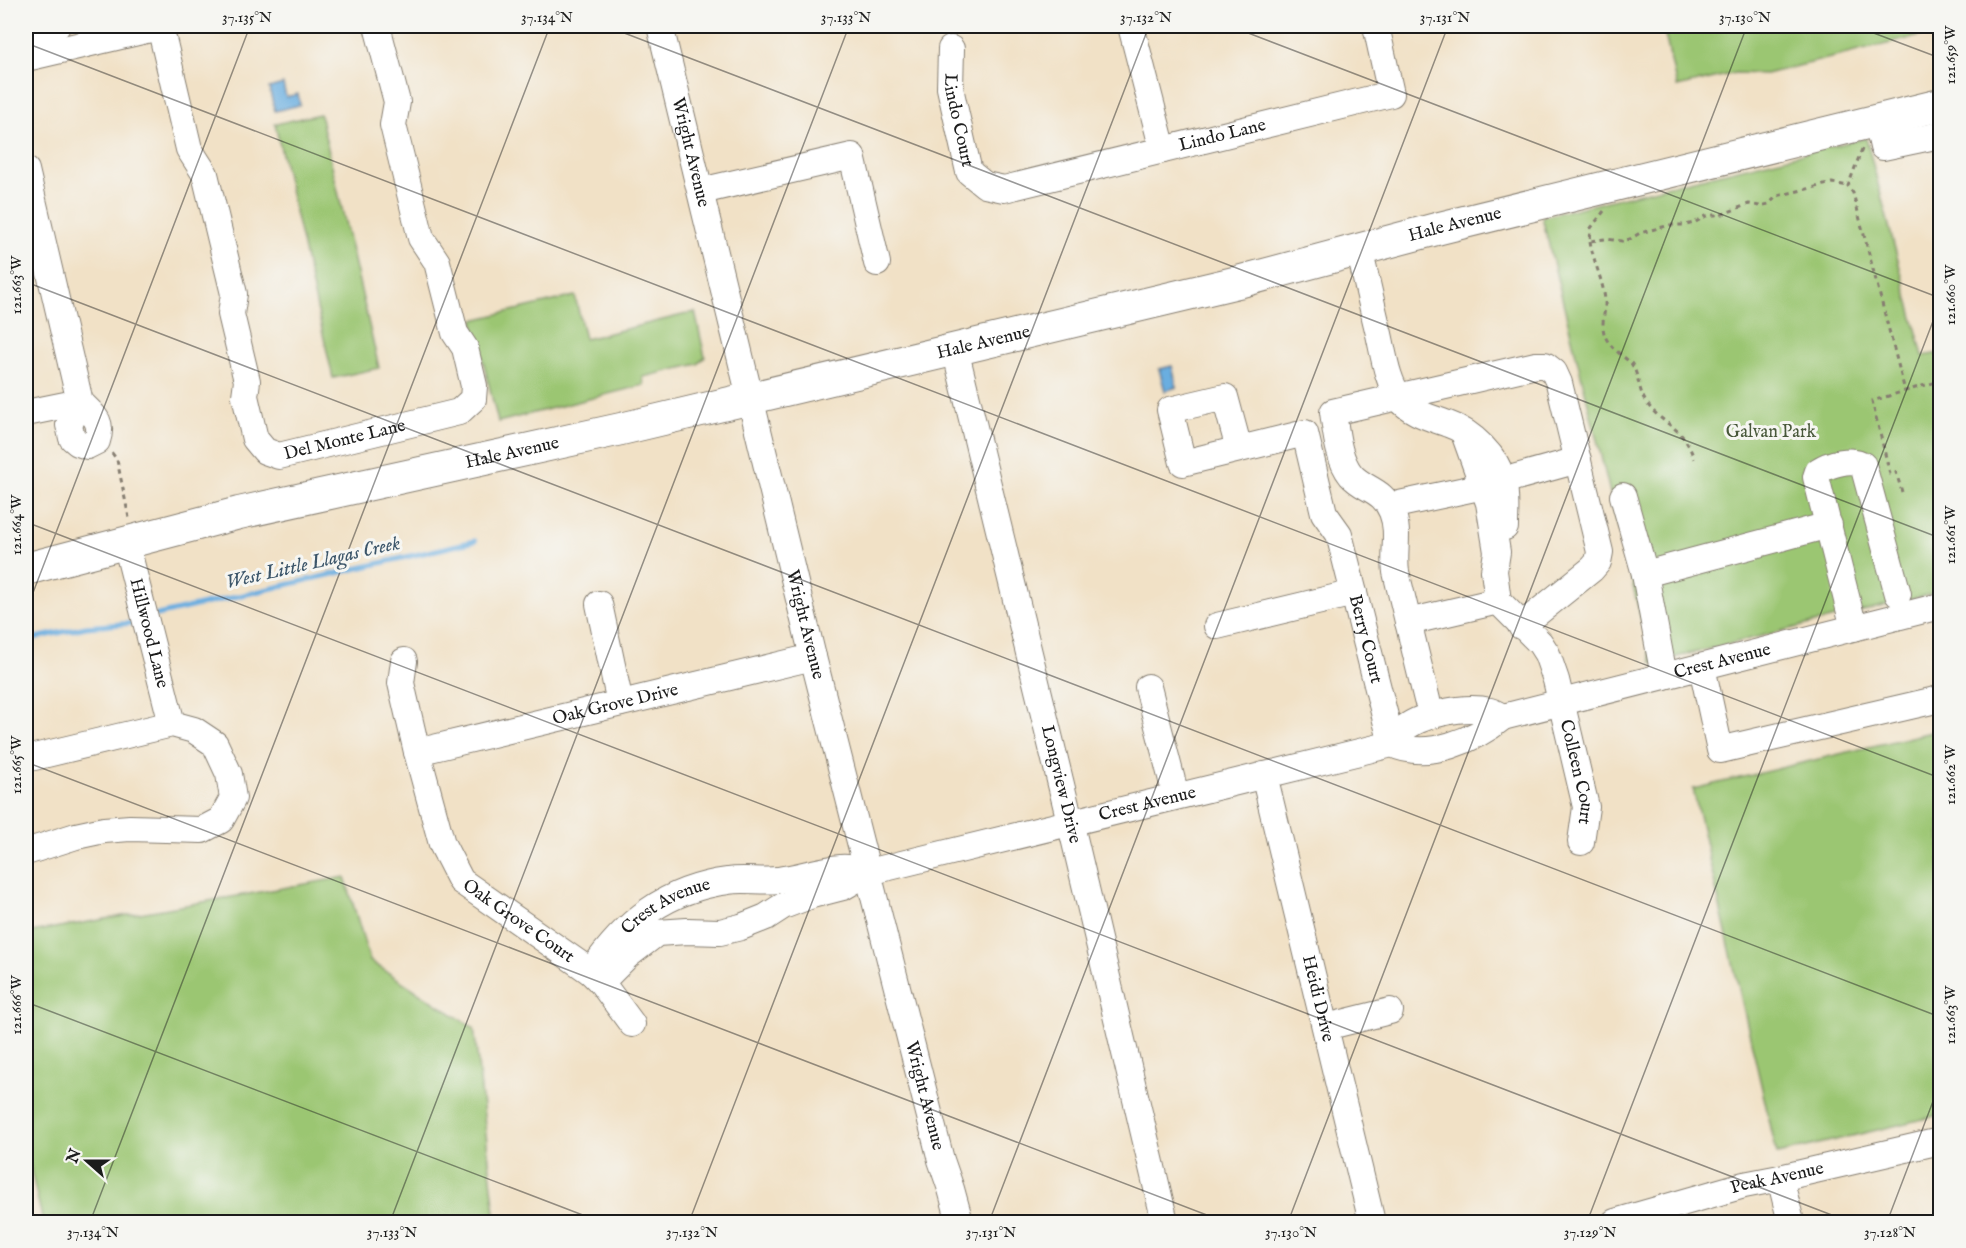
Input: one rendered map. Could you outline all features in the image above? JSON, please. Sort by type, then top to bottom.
[{"type":"main road","name":"Hale Avenue","points":[[26,569],[239,513],[621,429],[1238,282],[1359,249],[1870,134],[1941,105]]},
{"type":"street","points":[[26,32],[57,26]]},
{"type":"street","points":[[26,58],[162,26]]},
{"type":"street","name":"Del Monte Lane","points":[[162,26],[189,149],[205,174],[234,294],[231,314],[247,381],[245,396],[255,439],[265,451],[279,456],[459,412],[473,399],[474,386],[465,348],[455,333],[437,262],[421,238],[393,125],[397,102],[377,26]]},
{"type":"street","name":"Wright Avenue","points":[[660,26],[813,657],[941,1160],[960,1222]]},
{"type":"street","points":[[1131,26],[1163,150]]},
{"type":"street","name":"Lindo Lane","points":[[985,185],[1004,189],[1391,94],[1376,26]]},
{"type":"street","name":"Lindo Court","points":[[951,49],[950,88],[969,172],[985,185]]},
{"type":"street","points":[[1870,134],[1883,147],[1941,135]]},
{"type":"street","points":[[701,191],[852,156],[877,263]]},
{"type":"street","points":[[26,170],[80,402],[69,425],[72,438],[87,446],[97,441]]},
{"type":"street","points":[[1359,249],[1388,374],[1399,397],[1405,404],[1420,413],[1456,428],[1464,434],[1469,450],[1494,483],[1497,552],[1494,572],[1498,601],[1408,622]]},
{"type":"street","name":"Longview Drive","points":[[955,349],[1165,1222]]},
{"type":"street","points":[[1427,700],[1396,572],[1394,559],[1396,530],[1390,506],[1380,494],[1352,475],[1347,467],[1338,441],[1333,412],[1536,365],[1545,365],[1554,372],[1559,383],[1600,552],[1598,562],[1592,569],[1521,626]]},
{"type":"street","points":[[26,413],[80,402]]},
{"type":"street","name":"Berry Court","points":[[1239,449],[1305,433],[1324,513],[1339,534],[1392,744]]},
{"type":"street","points":[[1390,506],[1494,483],[1578,460]]},
{"type":"street","points":[[1854,628],[1816,477],[1818,471],[1853,460],[1863,465],[1898,594]]},
{"type":"street","points":[[1623,496],[1645,574],[1664,676]]},
{"type":"street","points":[[1645,574],[1829,525]]},
{"type":"street","name":"Hillwood Lane","points":[[126,543],[172,724]]},
{"type":"street","points":[[1217,626],[1354,593]]},
{"type":"street","name":"Colleen Court","points":[[1498,601],[1540,643],[1547,654],[1563,702],[1586,807],[1581,842]]},
{"type":"street","points":[[599,604],[620,703]]},
{"type":"street","name":"Crest Avenue","points":[[596,977],[657,933],[720,932],[741,927],[802,898],[843,887],[868,872],[1392,744],[1399,732],[1434,715],[1466,710],[1490,711],[1503,717],[1941,606]]},
{"type":"street","name":"Oak Grove Drive","points":[[417,752],[813,657]]},
{"type":"street","name":"Oak Grove Court","points":[[404,661],[401,683],[417,752],[442,844],[461,881],[596,977],[632,1024]]},
{"type":"street","points":[[1702,667],[1720,750],[1941,699]]},
{"type":"street","points":[[1148,687],[1176,796]]},
{"type":"street","points":[[26,759],[172,724],[194,730],[215,744],[229,774],[233,798],[221,820],[202,830],[130,828],[104,830],[76,836],[26,852]]},
{"type":"street","name":"Heidi Drive","points":[[1264,775],[1372,1222]]},
{"type":"street","name":"Crest Avenue","points":[[596,977],[608,947],[636,920],[661,902],[694,888],[729,880],[762,882],[843,867],[868,872]]},
{"type":"street","points":[[1326,1027],[1390,1011]]},
{"type":"street","name":"Peak Avenue","points":[[1615,1222],[1744,1185],[1780,1179],[1941,1141]]},
{"type":"street","points":[[1780,1179],[1791,1222]]},
{"type":"path","points":[[1848,186],[1870,134]]},
{"type":"path","points":[[1590,241],[1605,239],[1622,242],[1640,233],[1670,225],[1694,223],[1700,218],[1723,214],[1749,204],[1760,206],[1769,204],[1777,196],[1824,184],[1848,186],[1853,193],[1905,391]]},
{"type":"path","points":[[1603,204],[1604,211],[1591,228],[1590,241],[1592,257],[1604,293],[1602,324],[1606,339],[1631,363],[1645,400],[1658,415],[1681,433],[1690,446],[1694,459]]},
{"type":"path","points":[[1902,492],[1896,472],[1890,474],[1872,401],[1941,381]]},
{"type":"path","points":[[97,441],[110,449],[117,460],[130,515],[126,543]]},
{"type":"green space","points":[[1663,26],[1940,26],[1940,31],[1766,74],[1735,73],[1677,87]]},
{"type":"green space","points":[[320,114],[379,368],[333,378],[275,124]]},
{"type":"green space","name":"Galvan Park","points":[[1866,138],[1923,356],[1940,353],[1940,592],[1652,663],[1542,217]]},
{"type":"green space","points":[[575,296],[585,339],[695,312],[705,357],[698,364],[643,377],[644,385],[498,422],[473,320]]},
{"type":"green space","points":[[1940,730],[1940,1115],[1777,1154],[1693,789]]},
{"type":"green space","points":[[345,877],[370,961],[474,1028],[496,1222],[43,1222],[26,1150],[26,933]]},
{"type":"water","points":[[283,84],[286,97],[298,94],[300,105],[275,111],[269,88]]},
{"type":"water","points":[[1172,366],[1177,387],[1165,391],[1159,369]]},
{"type":"waterway","name":"West Little Llagas Creek","points":[[157,615],[475,541]]},
{"type":"waterway","name":"West Little Llagas Creek","points":[[26,640],[86,627],[133,623]]}]
